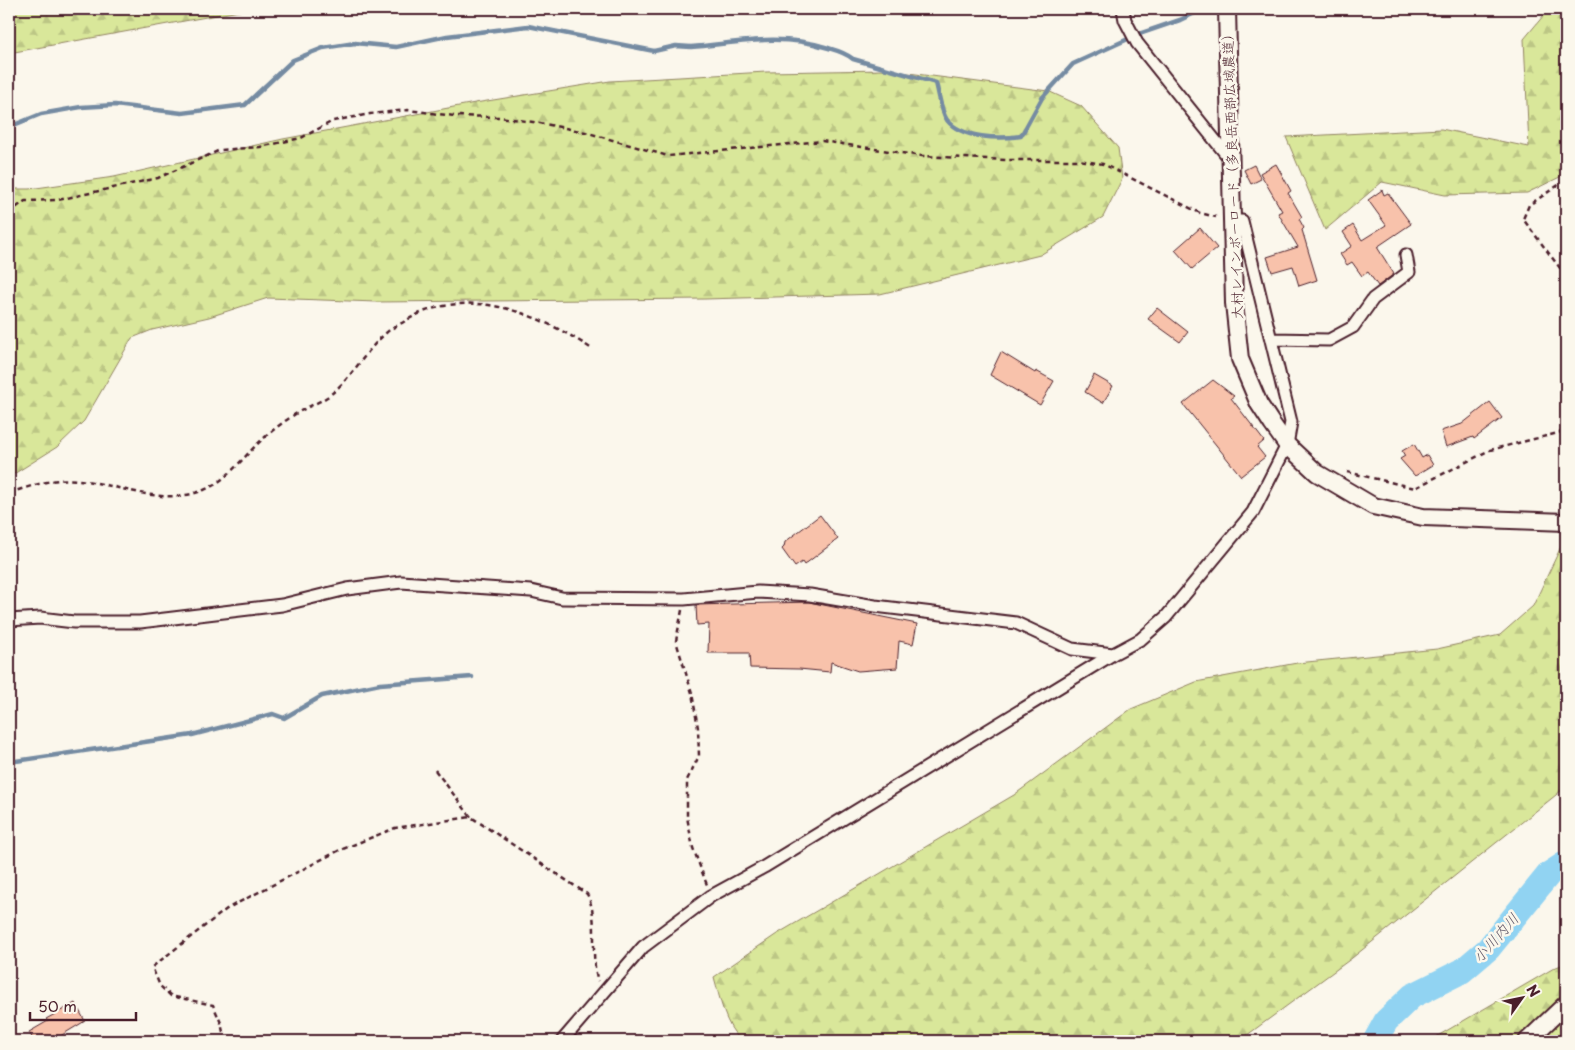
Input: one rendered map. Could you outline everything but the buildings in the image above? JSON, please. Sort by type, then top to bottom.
[{"type":"street","points":[[1123,9],[1125,20],[1137,43],[1230,159]]},
{"type":"street","name":"大村レインボーロード（多良岳西部広域農道）","points":[[1227,9],[1234,303],[1240,359],[1259,404],[1287,445],[1317,473],[1373,506],[1423,517],[1566,522]]},
{"type":"street","points":[[562,1041],[643,947],[711,896],[764,867],[1113,654],[1142,639],[1166,617],[1253,512],[1287,445],[1291,422],[1242,221],[1231,221]]},
{"type":"street","points":[[1272,338],[1329,340],[1353,327],[1373,299],[1409,272],[1406,255]]},
{"type":"street","points":[[9,620],[40,618],[74,622],[140,622],[282,605],[347,589],[401,582],[531,591],[562,598],[684,599],[758,592],[810,596],[1016,623],[1072,649],[1113,654]]},
{"type":"street","points":[[1527,1041],[1566,1004]]},
{"type":"path","points":[[9,213],[25,201],[58,200],[87,192],[158,178],[220,150],[260,147],[301,138],[333,121],[370,114],[408,110],[454,116],[499,117],[540,124],[585,132],[668,156],[822,141],[922,156],[1006,160],[1078,160],[1102,164],[1200,214],[1231,221]]},
{"type":"path","points":[[1566,180],[1529,205],[1523,219],[1566,276]]},
{"type":"path","points":[[9,493],[50,480],[78,480],[174,498],[206,490],[226,476],[270,434],[296,414],[327,397],[347,379],[386,332],[419,313],[447,304],[487,304],[525,314],[564,330],[592,349]]},
{"type":"path","points":[[1331,482],[1341,470],[1415,488],[1490,450],[1566,431]]},
{"type":"path","points":[[684,599],[676,642],[692,693],[698,728],[698,756],[687,780],[687,817],[693,848],[711,896]]},
{"type":"path","points":[[435,770],[471,817],[587,894],[592,905],[593,963],[598,980],[605,989]]},
{"type":"path","points":[[225,1041],[221,1023],[213,1005],[171,996],[160,986],[152,967],[228,908],[338,851],[395,828],[471,817]]},
{"type":"green space","points":[[9,9],[250,9],[9,53]]},
{"type":"green space","points":[[1549,9],[1566,9],[1566,174],[1527,193],[1445,195],[1382,182],[1325,230],[1286,137],[1441,129],[1529,147],[1524,39]]},
{"type":"green space","points":[[885,70],[1048,91],[1081,106],[1118,148],[1122,179],[1103,217],[1040,255],[880,294],[705,299],[376,302],[268,298],[209,317],[152,330],[132,338],[84,421],[57,447],[9,477],[9,189],[29,189],[114,177],[283,139],[475,103],[610,81],[766,72]]},
{"type":"green space","points":[[1566,536],[1566,787],[1352,958],[1239,1041],[742,1041],[731,1028],[724,1012],[714,977],[777,934],[1014,795],[1131,709],[1196,682],[1297,663],[1437,649],[1500,635],[1533,606]]},
{"type":"green space","points":[[1566,963],[1566,1041],[1429,1041],[1554,968]]},
{"type":"waterway","points":[[9,127],[41,114],[81,107],[115,105],[182,113],[245,105],[293,60],[323,48],[355,43],[396,47],[447,36],[528,26],[654,51],[676,46],[691,47],[758,40],[808,43],[840,51],[853,59],[936,83],[943,112],[947,120],[954,126],[971,134],[1012,137],[1021,136],[1042,98],[1073,64],[1139,34],[1180,20],[1203,9]]},
{"type":"waterway","points":[[9,762],[192,735],[273,714],[284,718],[322,696],[380,684],[472,677]]},
{"type":"waterway","name":"小川内川","points":[[1375,1041],[1386,1021],[1412,996],[1462,971],[1488,949],[1549,874],[1566,863]]}]
